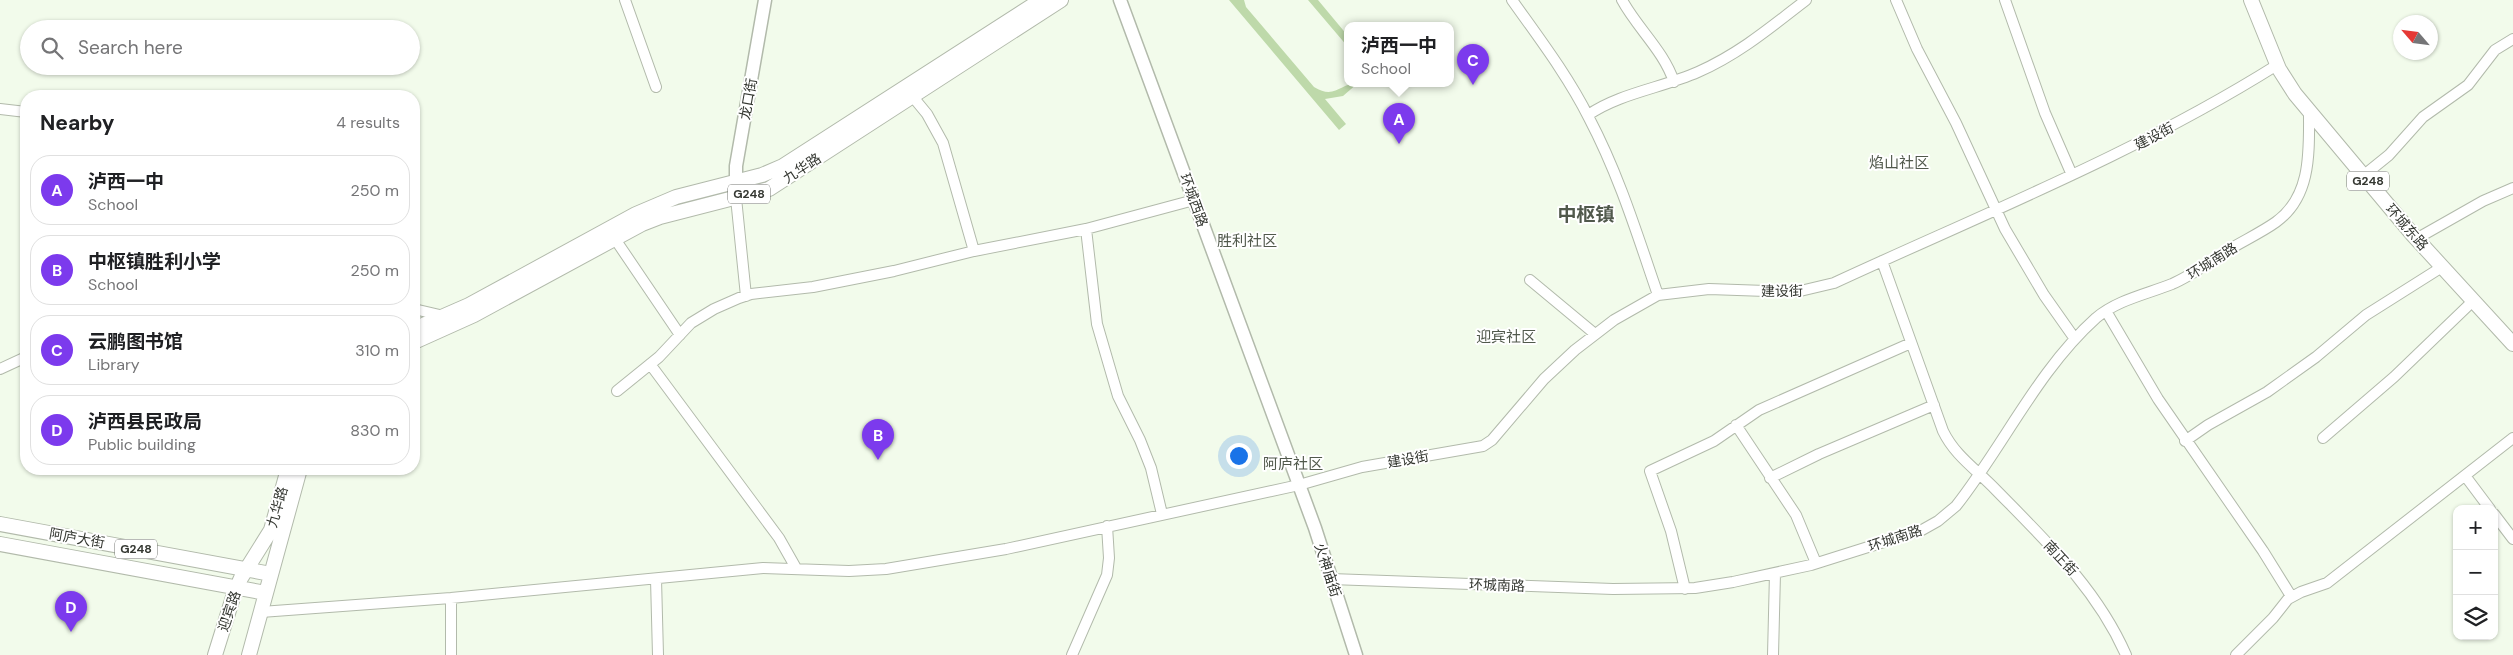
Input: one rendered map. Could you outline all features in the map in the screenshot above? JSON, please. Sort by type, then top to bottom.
[{"type":"highway","name":"九华路","points":[[420,326],[525,276],[636,214],[676,197],[762,175],[782,166],[1042,0]]},
{"type":"highway","name":"九华路","points":[[420,339],[474,315],[642,224],[660,217],[769,189],[1061,0]]},
{"type":"highway","name":"环城东路","points":[[2252,0],[2277,65],[2286,82],[2416,239],[2513,344]]},
{"type":"highway","name":"九华路","points":[[247,569],[271,530],[286,475]]},
{"type":"highway","name":"九华路","points":[[272,574],[298,475]]},
{"type":"highway","name":"阿庐大街","points":[[0,524],[272,574]]},
{"type":"highway","name":"G248","points":[[0,544],[266,593]]},
{"type":"highway","name":"迎宾路","points":[[215,655],[227,612],[247,569]]},
{"type":"highway","points":[[249,655],[272,574]]},
{"type":"main road","name":"龙口街","points":[[736,198],[736,166],[765,0]]},
{"type":"main road","name":"环城西路","points":[[1120,0],[1299,485]]},
{"type":"main road","name":"火神庙街","points":[[1299,485],[1356,655]]},
{"type":"street","points":[[625,0],[656,87]]},
{"type":"street","points":[[1512,0],[1588,115],[1626,199],[1658,295]]},
{"type":"street","points":[[1622,0],[1634,22],[1669,67],[1674,82]]},
{"type":"street","points":[[1588,115],[1609,103],[1674,82],[1708,68],[1745,47],[1806,0]]},
{"type":"street","points":[[1896,0],[1917,48],[1956,123],[1995,209],[2029,272],[2075,339]]},
{"type":"street","points":[[2005,0],[2045,113],[2072,175]]},
{"type":"street","points":[[2363,176],[2389,155],[2429,112],[2468,85],[2495,50],[2513,39]]},
{"type":"street","name":"建设街","points":[[261,612],[451,598],[763,568],[849,571],[905,567],[1006,549],[1299,485],[1406,458],[1483,446],[1492,440],[1544,379],[1595,334],[1634,307],[1658,295],[1709,289],[1782,293],[1809,290],[1834,283],[2115,156],[2218,102],[2277,65]]},
{"type":"street","points":[[913,97],[927,114],[943,143],[974,251]]},
{"type":"street","points":[[0,109],[20,111]]},
{"type":"street","name":"环城南路","points":[[1331,579],[1614,589],[1685,589],[1714,586],[1816,563],[1930,526],[1956,506],[2053,366],[2075,339],[2106,311],[2188,277],[2276,222],[2287,213],[2300,192],[2306,173],[2309,111]]},
{"type":"street","points":[[2416,239],[2483,201],[2513,188]]},
{"type":"street","points":[[736,198],[746,296]]},
{"type":"street","points":[[617,391],[650,364],[692,323],[714,309],[746,296],[813,287],[974,251],[1086,229],[1194,200]]},
{"type":"street","points":[[1086,229],[1097,324],[1118,396],[1140,440],[1151,468],[1162,514]]},
{"type":"street","points":[[615,239],[680,334]]},
{"type":"street","name":"南正街","points":[[1882,261],[1934,405],[1951,446],[1961,459],[1979,473],[2080,579],[2108,620],[2126,655]]},
{"type":"street","points":[[2186,441],[2208,425],[2267,392],[2316,357],[2366,315],[2442,267]]},
{"type":"street","points":[[1530,280],[1595,334]]},
{"type":"street","points":[[2323,438],[2394,377],[2473,301]]},
{"type":"street","points":[[420,310],[444,316]]},
{"type":"street","points":[[2106,311],[2186,441],[2239,515],[2291,596]]},
{"type":"street","points":[[1685,589],[1671,530],[1650,471],[1714,441],[1736,424],[1759,410],[1911,343]]},
{"type":"street","points":[[0,369],[20,360]]},
{"type":"street","points":[[650,364],[778,538],[796,568]]},
{"type":"street","points":[[1770,478],[1818,454],[1934,405]]},
{"type":"street","points":[[1736,424],[1796,515],[1816,563]]},
{"type":"street","points":[[2236,655],[2291,596],[2327,583],[2466,477],[2513,438]]},
{"type":"street","points":[[2466,477],[2487,505]]},
{"type":"street","points":[[2498,519],[2513,539]]},
{"type":"street","points":[[1072,655],[1107,575],[1109,558],[1107,526]]},
{"type":"street","points":[[1773,655],[1776,573]]},
{"type":"street","points":[[656,579],[658,655]]},
{"type":"street","points":[[451,598],[451,655]]},
{"type":"green space","points":[[1229,0],[1244,0],[1246,7],[1314,87],[1327,92],[1344,86],[1353,87],[1343,96],[1325,99],[1346,124],[1339,130]]},
{"type":"green space","points":[[1308,0],[1318,0],[1344,31],[1344,42]]},
{"type":"place","name":"云鹏图书馆","points":[[1473,85]]},
{"type":"place","name":"泸西一中","points":[[1399,144]]},
{"type":"place","name":"中枢镇胜利小学","points":[[878,460]]},
{"type":"place","name":"泸西县民政局","points":[[71,632]]},
{"type":"district","name":"焰山社区","points":[[1899,163]]},
{"type":"district","name":"中枢镇","points":[[1586,214]]},
{"type":"district","name":"胜利社区","points":[[1247,241]]},
{"type":"district","name":"迎宾社区","points":[[1506,337]]},
{"type":"district","name":"阿庐社区","points":[[1293,464]]}]
